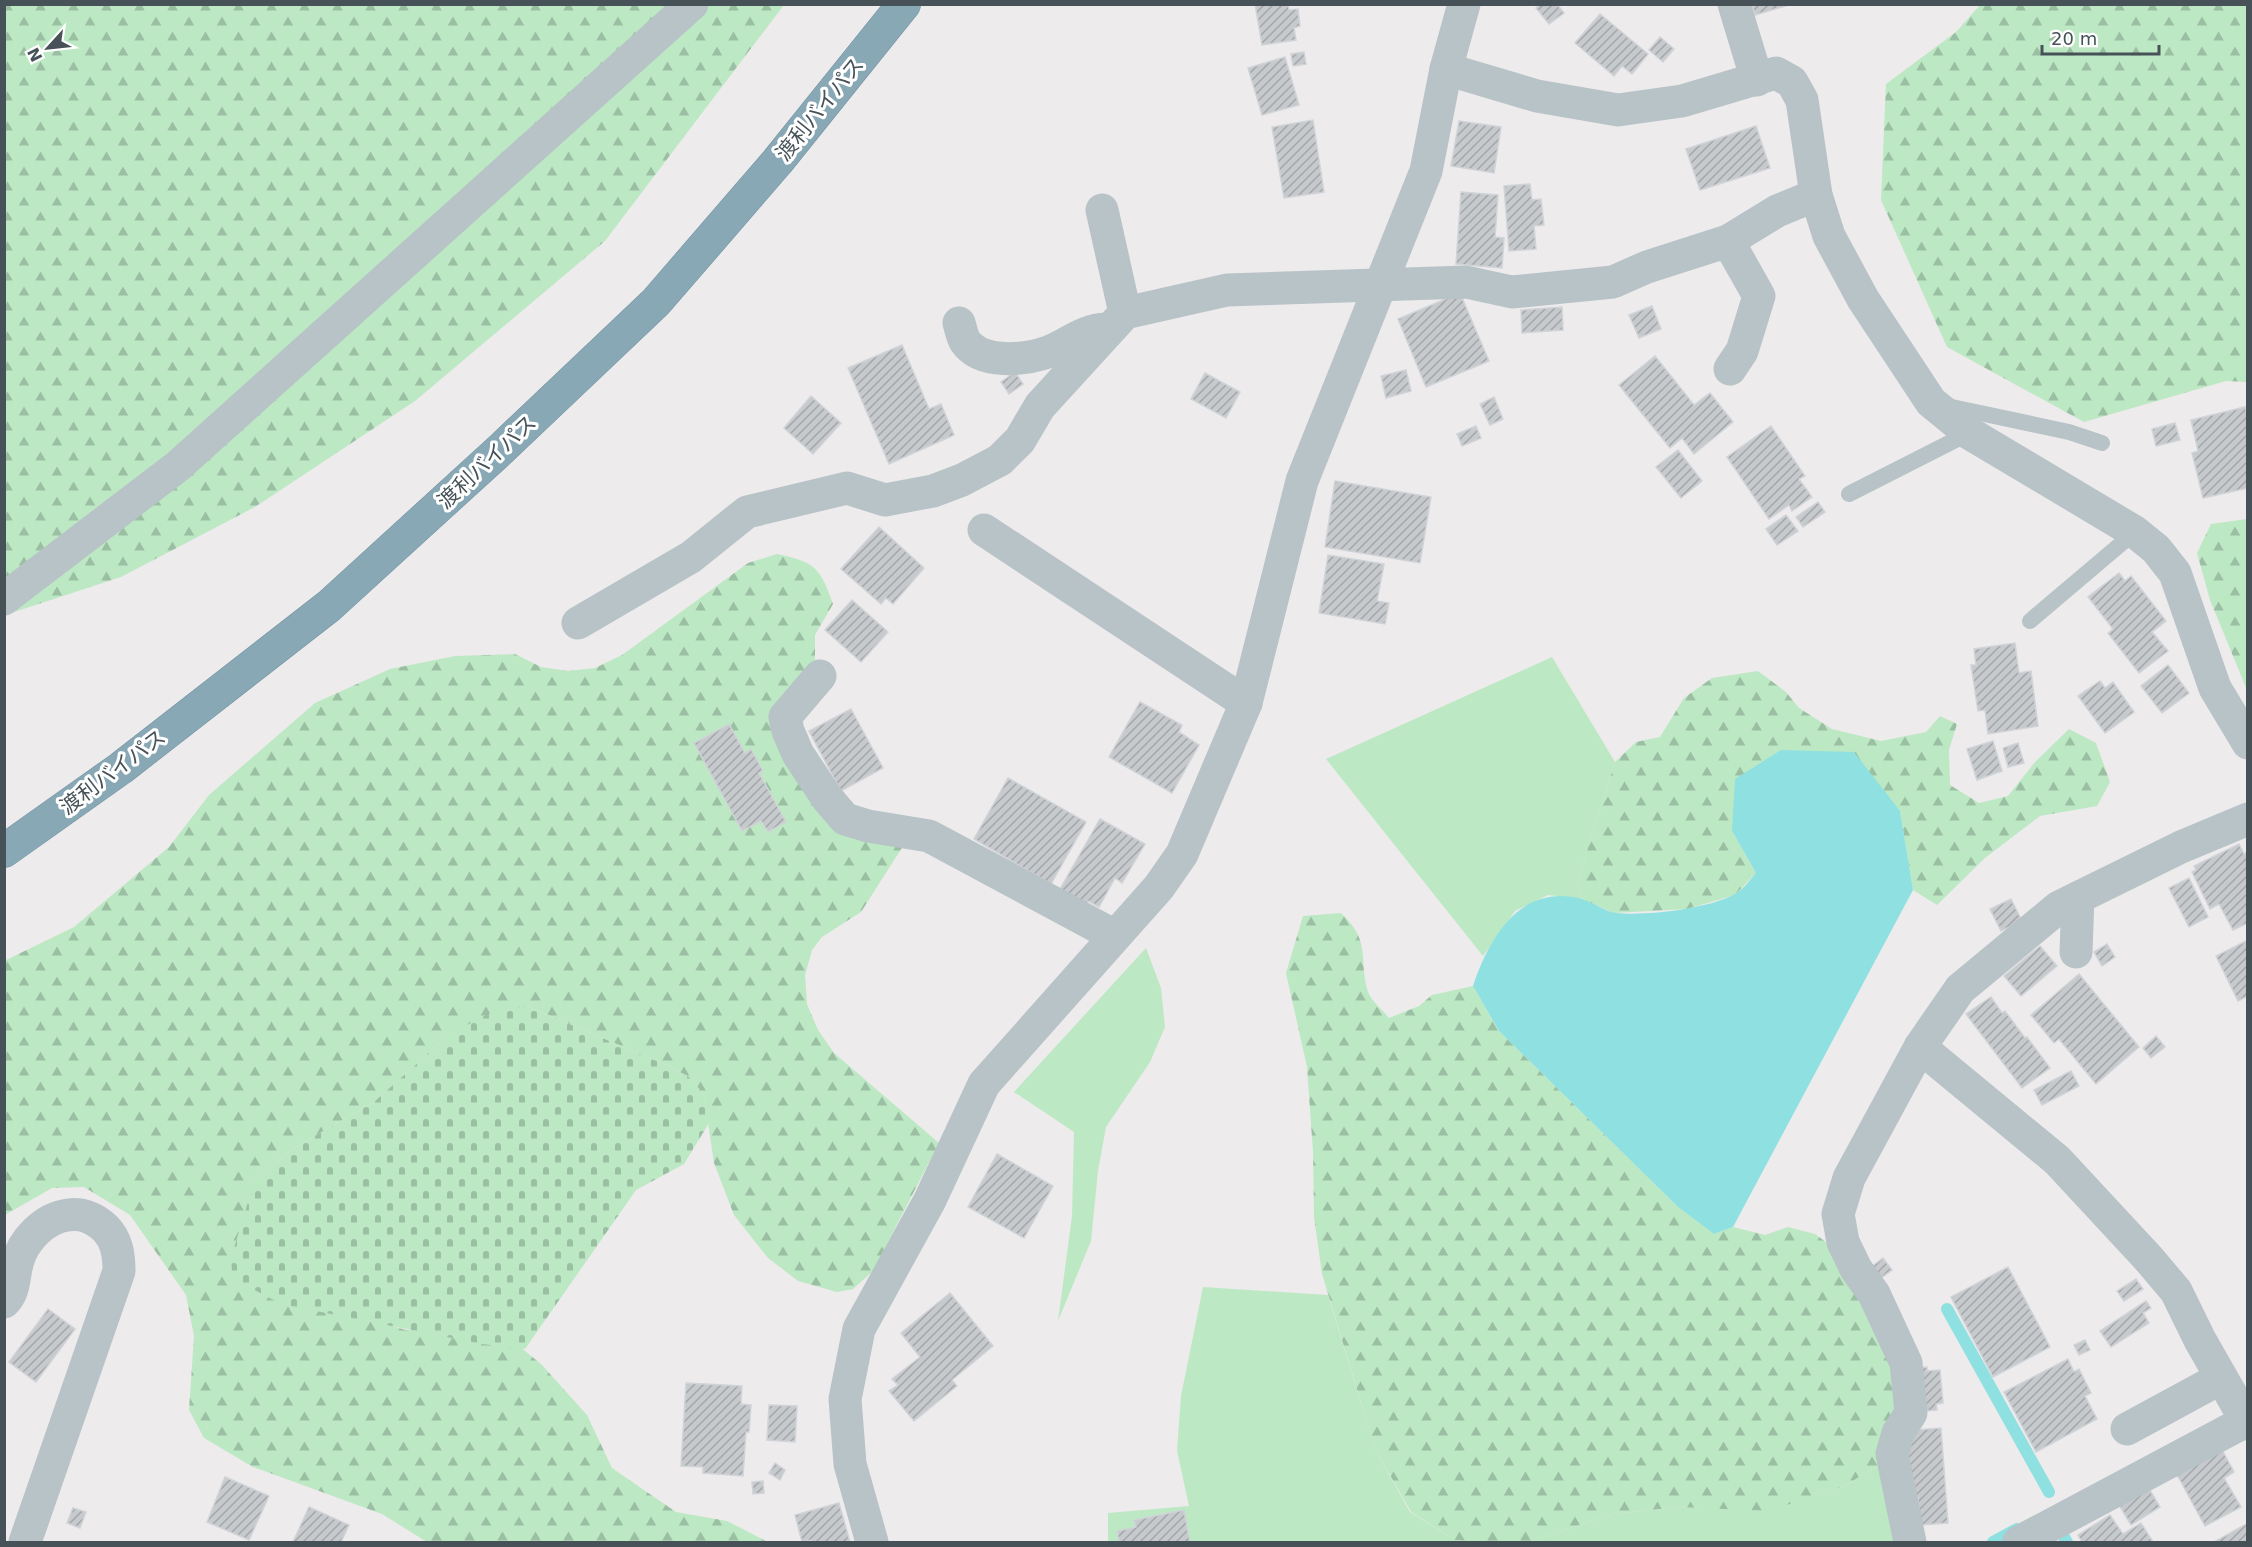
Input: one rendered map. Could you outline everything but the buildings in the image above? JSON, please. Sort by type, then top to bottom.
[{"type":"highway","name":"渡利バイパス","points":[[4,851],[121,768],[328,606],[500,450],[656,302],[777,162],[904,4]]},
{"type":"street","points":[[4,598],[178,466],[692,4]]},
{"type":"street","points":[[872,1542],[850,1464],[845,1399],[859,1329],[930,1200],[984,1084],[1159,887],[1182,854],[1246,703],[1302,481],[1426,171],[1446,69],[1464,4]]},
{"type":"street","points":[[1734,4],[1757,80]]},
{"type":"street","points":[[1446,69],[1537,96],[1618,110],[1682,101],[1776,73],[1792,82],[1802,100],[1816,195],[1829,236],[1863,298],[1931,402],[1969,433],[2134,532],[2156,549],[2175,573],[2215,688],[2247,743]]},
{"type":"street","points":[[959,324],[966,342],[980,353],[1005,359],[1047,352],[1090,330],[1227,291],[1382,283],[1466,282],[1512,292],[1613,282],[1647,267],[1728,241],[1777,211],[1816,195]]},
{"type":"street","points":[[578,623],[691,557],[747,512],[847,488],[885,500],[933,491],[962,480],[1000,460],[1020,440],[1040,406],[1117,321],[1102,210]]},
{"type":"street","points":[[1728,241],[1760,296],[1742,351],[1730,369]]},
{"type":"street","points":[[984,530],[1246,703]]},
{"type":"street","points":[[820,676],[785,717],[788,731],[798,754],[827,798],[845,819],[868,826],[929,836],[1116,936]]},
{"type":"street","points":[[1910,1542],[1892,1454],[1898,1433],[1911,1413],[1906,1363],[1874,1294],[1856,1269],[1842,1242],[1838,1214],[1849,1178],[1920,1047],[1960,989],[2059,907],[2181,847],[2247,819]]},
{"type":"street","points":[[2076,952],[2078,898]]},
{"type":"street","points":[[1920,1047],[2057,1160],[2148,1258],[2176,1291],[2221,1378],[2247,1421],[2019,1542]]},
{"type":"street","points":[[4,1302],[12,1294],[17,1261],[27,1241],[45,1222],[61,1216],[81,1213],[105,1228],[112,1236],[117,1248],[119,1271],[25,1542]]},
{"type":"street","points":[[2127,1430],[2221,1378]]},
{"type":"lane","points":[[1931,402],[2069,432],[2102,443]]},
{"type":"lane","points":[[1848,494],[1969,433]]},
{"type":"lane","points":[[2030,621],[2134,532]]},
{"type":"green space","points":[[4,5],[784,5],[605,241],[415,401],[255,507],[121,577],[5,615]]},
{"type":"green space","points":[[1980,5],[2247,5],[2247,382],[2226,381],[2084,422],[1947,347],[1881,200],[1886,84],[1956,32]]},
{"type":"green space","points":[[2248,519],[2247,690],[2210,600],[2197,553],[2211,524]]},
{"type":"green space","points":[[777,554],[800,560],[814,568],[820,574],[833,604],[815,635],[815,663],[804,676],[795,778],[905,843],[861,912],[822,937],[812,950],[805,975],[807,1004],[818,1030],[834,1053],[939,1143],[873,1271],[853,1289],[837,1292],[798,1281],[768,1258],[734,1215],[714,1163],[704,1095],[689,1077],[527,1006],[450,1034],[374,1102],[294,1148],[255,1179],[324,1307],[406,1330],[479,1331],[514,1342],[541,1364],[587,1415],[612,1468],[676,1512],[727,1521],[768,1542],[427,1542],[382,1514],[253,1467],[204,1438],[189,1410],[194,1336],[186,1295],[130,1215],[84,1187],[52,1188],[5,1215],[4,961],[74,927],[169,847],[209,795],[315,703],[390,669],[455,656],[515,654],[541,667],[568,671],[595,668],[622,655],[748,563]]},
{"type":"green space","points":[[1552,657],[1615,762],[1577,883],[1582,899],[1548,895],[1515,911],[1483,956],[1326,759]]},
{"type":"green space","points":[[1758,671],[1786,692],[1799,708],[1832,729],[1881,741],[1926,732],[1940,716],[1957,724],[1949,750],[1950,785],[1979,803],[2008,796],[2035,762],[2069,729],[2096,743],[2110,782],[2097,806],[2040,816],[1985,858],[1937,905],[1913,890],[1900,811],[1732,831],[1756,873],[1735,895],[1687,909],[1614,913],[1582,899],[1577,883],[1615,762],[1636,742],[1660,737],[1684,698],[1712,678]]},
{"type":"green space","points":[[1341,913],[1351,923],[1361,942],[1368,992],[1389,1018],[1419,1006],[1432,995],[1473,986],[1499,1031],[1678,1207],[1714,1234],[1733,1227],[1765,1235],[1788,1227],[1815,1234],[1841,1253],[1874,1297],[1908,1410],[1881,1464],[1844,1486],[1769,1511],[1678,1507],[1613,1514],[1528,1542],[1455,1540],[1411,1512],[1375,1449],[1322,1274],[1314,1217],[1313,1152],[1307,1067],[1286,973],[1303,916]]},
{"type":"green space","points":[[1146,948],[1161,988],[1165,1027],[1150,1062],[1106,1127],[1098,1171],[1091,1241],[1058,1321],[1072,1216],[1074,1132],[1014,1092]]},
{"type":"green space","points":[[527,1006],[689,1077],[704,1095],[709,1123],[684,1164],[636,1190],[525,1349],[482,1344],[281,1304],[241,1283],[232,1271],[231,1258],[255,1179],[294,1148],[374,1102],[450,1034],[492,1012]]},
{"type":"green space","points":[[1203,1287],[1328,1295],[1375,1449],[1410,1512],[1455,1540],[1473,1542],[1108,1542],[1108,1513],[1189,1506],[1177,1451],[1181,1396]]},
{"type":"green space","points":[[1881,1464],[1904,1542],[1528,1542],[1613,1514],[1678,1507],[1769,1510],[1844,1486]]},
{"type":"water","points":[[1781,750],[1854,752],[1900,811],[1913,890],[1733,1227],[1714,1234],[1678,1207],[1499,1031],[1473,986],[1480,967],[1499,932],[1525,906],[1542,899],[1561,896],[1582,899],[1616,913],[1629,914],[1692,908],[1721,900],[1740,891],[1756,873],[1732,831],[1735,779]]},
{"type":"waterway","points":[[1947,1309],[2049,1492]]},
{"type":"waterway","points":[[1993,1542],[2017,1529]]},
{"type":"waterway","points":[[2064,1537],[2067,1542]]}]
